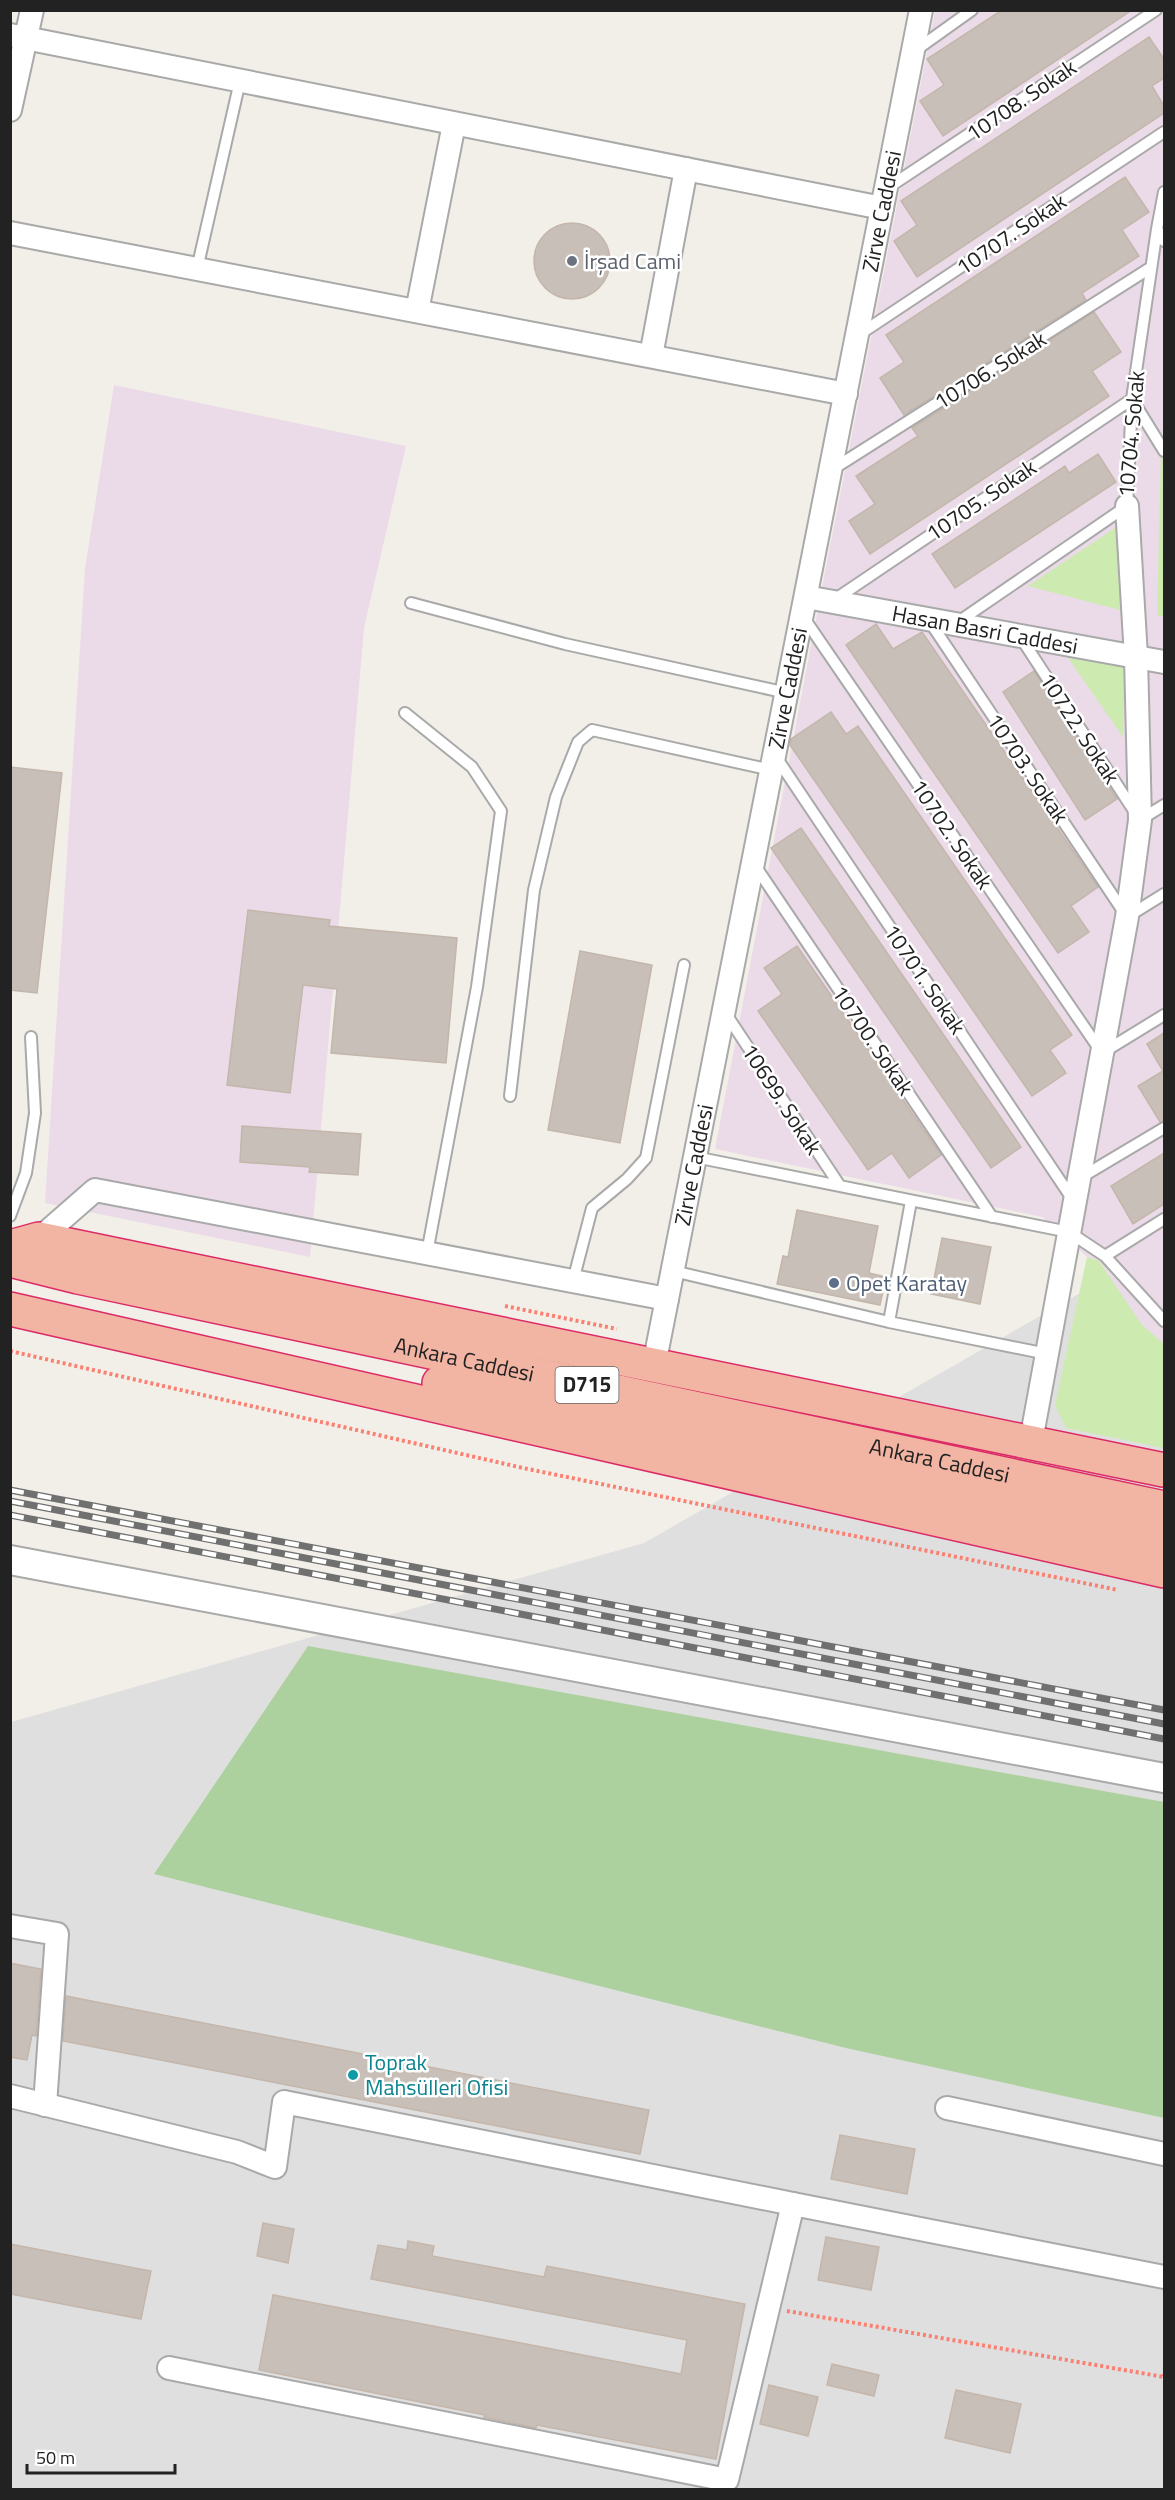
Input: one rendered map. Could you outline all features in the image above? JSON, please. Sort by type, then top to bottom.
[{"type":"highway","name":"D715","points":[[25,1243],[654,1365],[1164,1470]]},
{"type":"highway","name":"Ankara Caddesi","points":[[10,1260],[78,1277],[1164,1508]]},
{"type":"highway","name":"Ankara Caddesi","points":[[10,1309],[90,1306],[1164,1541]]},
{"type":"highway","points":[[10,1309],[1164,1571]]},
{"type":"street","points":[[10,110],[18,37],[32,10]]},
{"type":"street","name":"Zirve Caddesi","points":[[654,1365],[921,10]]},
{"type":"street","points":[[18,37],[686,170],[884,199]]},
{"type":"street","points":[[417,311],[454,124]]},
{"type":"street","points":[[651,356],[686,170]]},
{"type":"street","points":[[10,233],[846,394]]},
{"type":"street","points":[[1031,1441],[1127,917],[1140,820],[1136,657],[1127,506]]},
{"type":"street","name":"Hasan Basri Caddesi","points":[[804,606],[831,602],[1164,662]]},
{"type":"street","points":[[25,1243],[95,1190],[667,1299]]},
{"type":"street","points":[[10,1560],[1164,1778]]},
{"type":"street","points":[[10,1926],[57,1934],[45,2104]]},
{"type":"street","points":[[10,2096],[237,2152],[275,2167],[284,2102],[1164,2277]]},
{"type":"street","points":[[947,2108],[1164,2154]]},
{"type":"street","points":[[169,2368],[727,2480],[794,2204]]},
{"type":"lane","points":[[913,51],[972,10]]},
{"type":"lane","name":"10708. Sokak","points":[[884,199],[1156,10]]},
{"type":"lane","points":[[197,269],[240,81]]},
{"type":"lane","name":"10707. Sokak","points":[[857,336],[1164,132]]},
{"type":"lane","name":"10704. Sokak","points":[[955,624],[1127,506],[1132,399],[1149,268],[1164,192]]},
{"type":"lane","points":[[1157,229],[1164,241]]},
{"type":"lane","name":"10706. Sokak","points":[[830,471],[1149,268]]},
{"type":"lane","points":[[1132,399],[1164,450]]},
{"type":"lane","name":"10705. Sokak","points":[[831,602],[1132,399]]},
{"type":"lane","points":[[411,603],[565,644],[787,693]]},
{"type":"lane","name":"10702. Sokak","points":[[804,606],[1102,1053]]},
{"type":"lane","name":"10703. Sokak","points":[[928,620],[1127,917]]},
{"type":"lane","name":"10722. Sokak","points":[[1020,636],[1140,820]]},
{"type":"lane","points":[[405,713],[472,767],[501,811],[477,987],[427,1253]]},
{"type":"lane","points":[[510,1096],[534,890],[556,797],[578,742],[592,730],[773,763]]},
{"type":"lane","name":"10701. Sokak","points":[[773,763],[1075,1202]]},
{"type":"lane","points":[[1140,820],[1164,805]]},
{"type":"lane","name":"10700. Sokak","points":[[753,862],[992,1217]]},
{"type":"lane","points":[[1127,917],[1164,894]]},
{"type":"lane","points":[[573,1281],[592,1208],[627,1179],[646,1158],[684,964]]},
{"type":"lane","name":"10699. Sokak","points":[[724,1011],[840,1186]]},
{"type":"lane","points":[[1102,1053],[1164,1015]]},
{"type":"lane","points":[[10,1216],[26,1173],[35,1113],[31,1037]]},
{"type":"lane","points":[[1079,1179],[1164,1128]]},
{"type":"lane","points":[[695,1157],[1069,1232],[1105,1256],[1164,1321]]},
{"type":"lane","points":[[889,1322],[911,1200]]},
{"type":"lane","points":[[1105,1256],[1164,1220]]},
{"type":"lane","points":[[673,1271],[889,1322],[1047,1354]]},
{"type":"path","points":[[10,1351],[522,1468],[1119,1590]]},
{"type":"path","points":[[768,2307],[1164,2377],[1164,2374]]},
{"type":"shaded area","points":[[935,11],[1164,11],[1164,1344],[1142,1325],[1099,1261],[1087,1257],[1042,1217],[715,1149]]},
{"type":"shaded area","points":[[114,385],[406,446],[364,628],[310,1257],[45,1203],[85,569]]},
{"type":"shaded area","points":[[1164,1245],[1164,2489],[11,2490],[11,1722],[644,1543]]},
{"type":"green space","points":[[1161,452],[1164,458],[1164,617],[1157,615]]},
{"type":"green space","points":[[1121,524],[1120,610],[1028,586]]},
{"type":"green space","points":[[1068,658],[1125,665],[1123,737]]},
{"type":"green space","points":[[1087,1257],[1099,1261],[1142,1325],[1164,1344],[1164,1448],[1066,1428],[1055,1405]]},
{"type":"green space","points":[[308,1646],[1164,1802],[1164,2118],[846,2048],[154,1874]]},
{"type":"building","points":[[1002,10],[1132,10],[943,136],[920,101],[944,85],[927,59]]},
{"type":"building","points":[[1149,37],[1164,59],[1164,78],[1152,86],[1164,106],[1164,113],[917,277],[894,241],[917,225],[901,201]]},
{"type":"building","points":[[1125,177],[1149,212],[1122,230],[1139,256],[1082,293],[1086,300],[904,415],[880,378],[904,362],[886,335]]},
{"type":"building","name":"İrşad Cami","points":[[572,223],[586,226],[599,234],[607,247],[610,261],[607,275],[599,288],[586,296],[572,299],[558,296],[545,288],[537,275],[534,261],[537,247],[545,234],[558,226]]},
{"type":"building","points":[[1094,312],[1121,352],[1092,371],[1109,396],[870,554],[849,521],[875,504],[856,476],[918,436],[912,428]]},
{"type":"building","points":[[1098,454],[1116,482],[955,588],[932,554],[1065,466],[1069,473]]},
{"type":"building","points":[[876,624],[893,649],[922,632],[1098,887],[1071,906],[1089,932],[1058,953],[846,645]]},
{"type":"building","points":[[1034,671],[1117,799],[1085,820],[1003,692]]},
{"type":"building","points":[[831,712],[846,734],[858,726],[1072,1035],[1050,1050],[1066,1073],[1032,1096],[790,745],[791,739]]},
{"type":"building","points":[[10,767],[62,773],[37,993],[10,990]]},
{"type":"building","points":[[801,828],[1021,1147],[991,1168],[771,848]]},
{"type":"building","points":[[248,910],[330,920],[329,926],[457,938],[446,1063],[331,1053],[337,989],[303,985],[290,1093],[227,1085]]},
{"type":"building","points":[[797,946],[941,1155],[909,1178],[892,1153],[868,1170],[758,1011],[782,994],[764,968]]},
{"type":"building","points":[[580,951],[652,965],[620,1143],[548,1130]]},
{"type":"building","points":[[1164,1033],[1164,1121],[1160,1122],[1138,1086],[1163,1071],[1147,1044]]},
{"type":"building","points":[[242,1126],[361,1134],[358,1175],[309,1172],[310,1167],[240,1162]]},
{"type":"building","points":[[1164,1153],[1164,1204],[1133,1224],[1111,1186]]},
{"type":"building","points":[[797,1210],[878,1226],[869,1273],[886,1277],[880,1305],[777,1284],[783,1256],[788,1257]]},
{"type":"building","points":[[942,1238],[991,1247],[980,1304],[931,1294]]},
{"type":"building","points":[[10,1963],[41,1969],[36,2036],[32,2035],[27,2060],[10,2057]]},
{"type":"building","points":[[66,1996],[649,2110],[640,2154],[63,2041]]},
{"type":"building","points":[[840,2135],[915,2149],[907,2194],[831,2179]]},
{"type":"building","points":[[263,2223],[294,2229],[288,2263],[257,2256]]},
{"type":"building","points":[[826,2237],[879,2247],[871,2290],[818,2280]]},
{"type":"building","points":[[408,2241],[434,2246],[432,2256],[544,2277],[547,2266],[745,2304],[716,2459],[537,2425],[536,2428],[484,2417],[485,2415],[259,2370],[273,2295],[681,2374],[687,2340],[371,2279],[378,2245],[407,2250]]},
{"type":"building","points":[[10,2244],[151,2271],[141,2319],[10,2294]]},
{"type":"building","points":[[832,2364],[879,2375],[874,2396],[827,2385]]},
{"type":"building","points":[[769,2385],[818,2397],[808,2436],[760,2424]]},
{"type":"building","points":[[956,2390],[1021,2404],[1010,2453],[945,2438]]},
{"type":"railway","points":[[10,1490],[1164,1710]]},
{"type":"railway","points":[[10,1501],[1164,1724]]},
{"type":"railway","points":[[10,1515],[1164,1739]]},
{"type":"place","name":"İrşad Cami","points":[[572,261]]},
{"type":"place","name":"Opet Karatay","points":[[834,1283]]},
{"type":"place","name":"Toprak Mahsülleri Ofisi","points":[[353,2075]]}]
